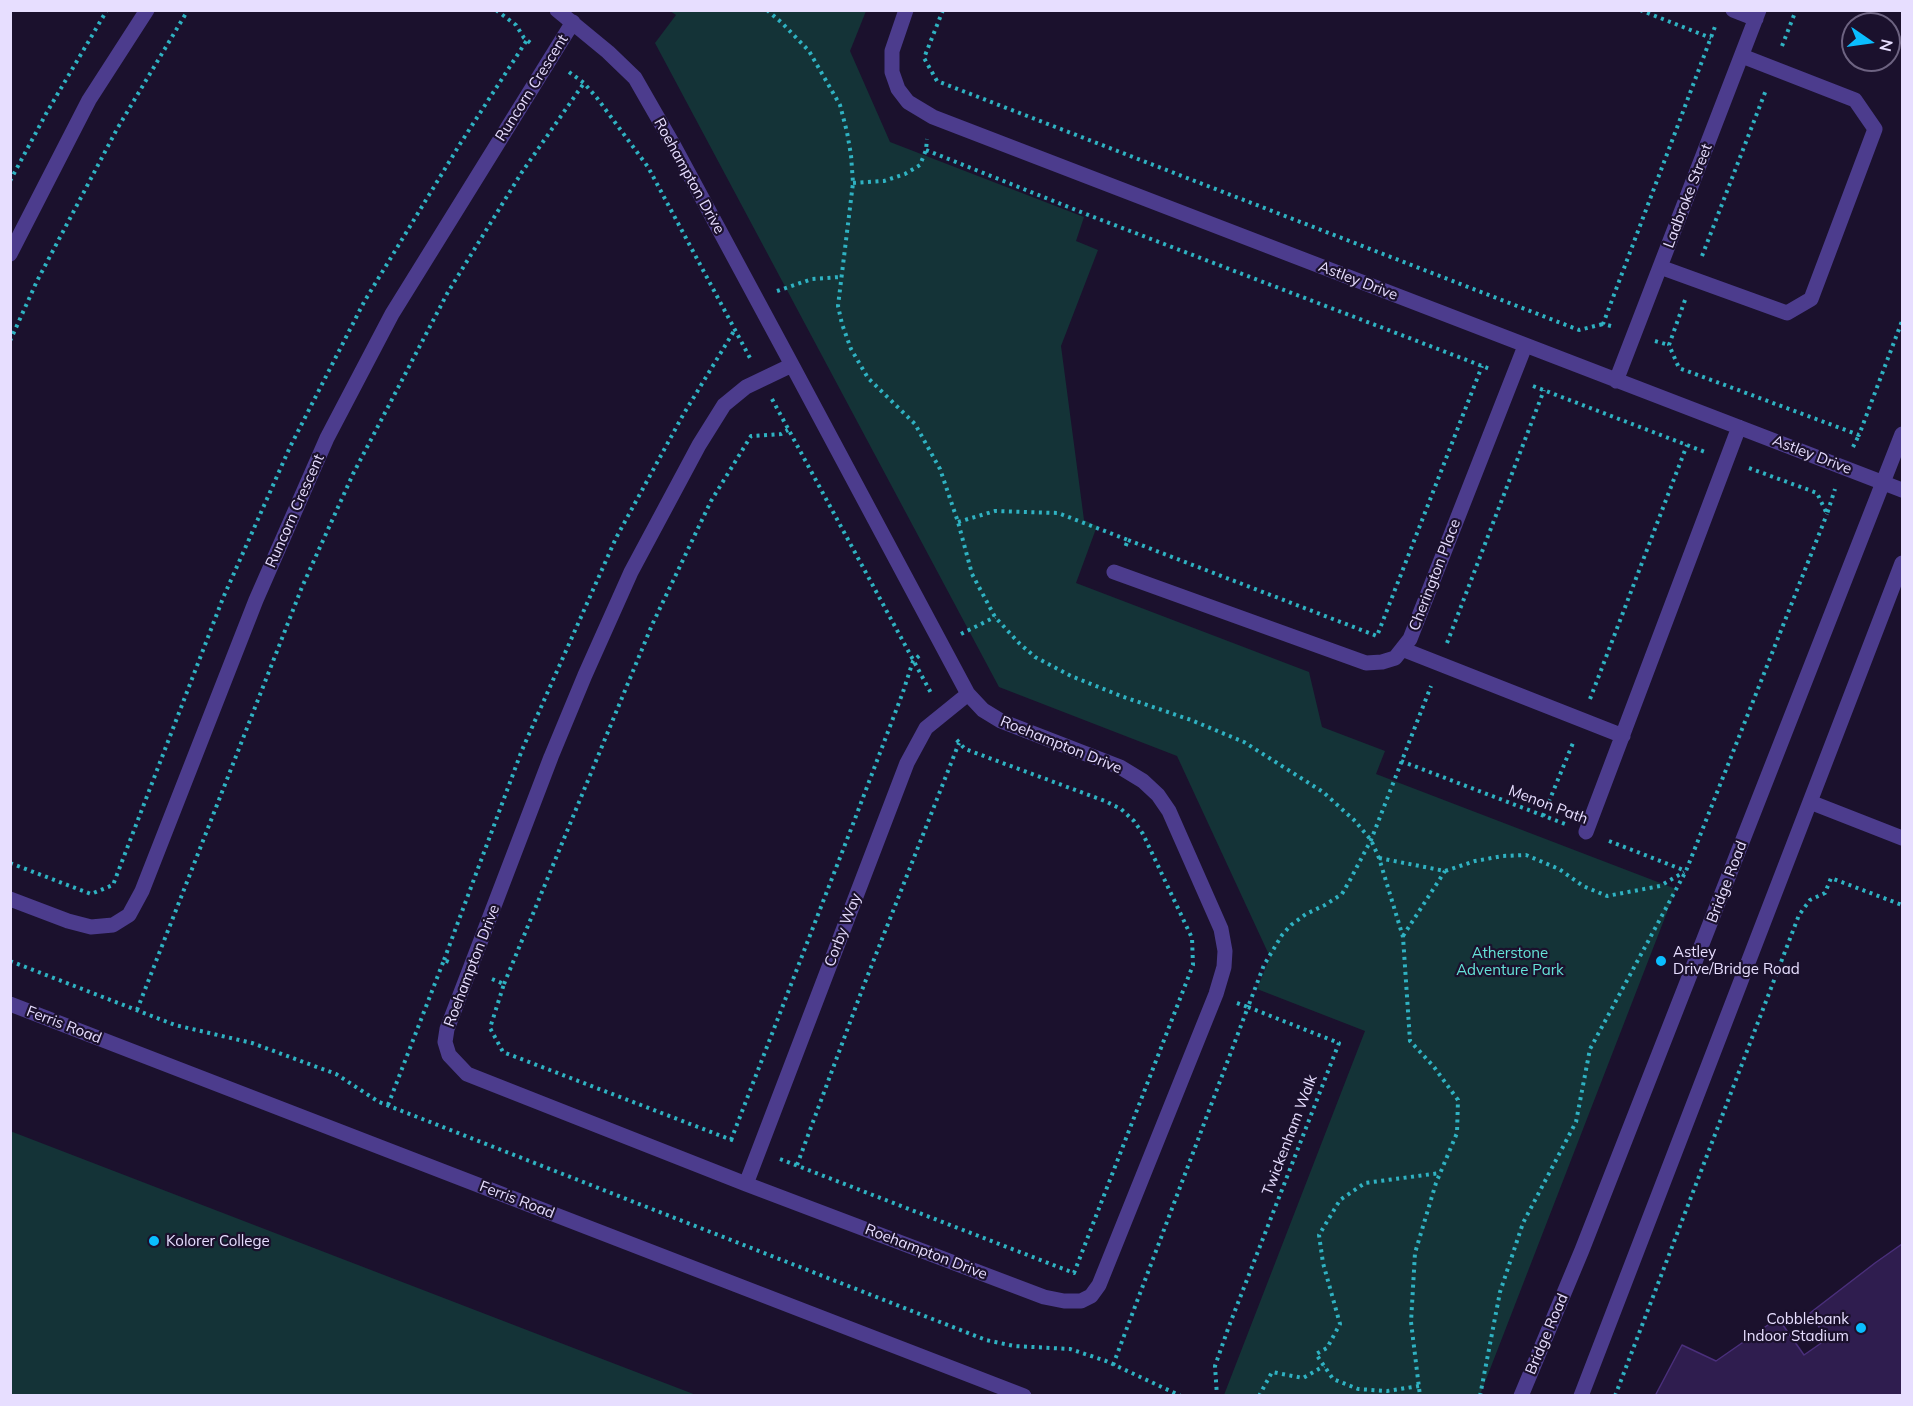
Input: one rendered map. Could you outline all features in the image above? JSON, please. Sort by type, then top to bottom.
[{"type":"street","points":[[10,254],[89,100],[147,10]]},
{"type":"street","name":"Roehampton Drive","points":[[557,10],[608,52],[635,78],[792,365],[968,694],[983,710],[1000,721],[1120,767],[1143,781],[1158,795],[1169,811],[1221,929],[1225,951],[1224,967],[1216,994],[1100,1285],[1091,1296],[1081,1301],[1064,1301],[1044,1297],[746,1184],[467,1074],[449,1055],[445,1042],[447,1029],[551,756],[632,572],[699,445],[724,405],[746,387],[792,365]]},
{"type":"street","name":"Astley Drive","points":[[906,10],[892,51],[892,72],[898,89],[908,102],[933,117],[1902,490]]},
{"type":"street","points":[[1733,10],[1758,15]]},
{"type":"street","name":"Ladbroke Street","points":[[1616,381],[1758,15]]},
{"type":"street","name":"Runcorn Crescent","points":[[10,899],[68,921],[91,927],[114,925],[129,915],[142,891],[256,600],[327,438],[392,314],[573,22]]},
{"type":"street","points":[[1660,267],[1787,313],[1811,298],[1875,129],[1855,100],[1742,56]]},
{"type":"street","name":"Cherington Place","points":[[1114,572],[1366,663],[1395,658],[1410,639],[1525,346]]},
{"type":"street","points":[[1586,832],[1739,427]]},
{"type":"street","name":"Bridge Road","points":[[1521,1395],[1587,1239],[1885,483],[1902,434]]},
{"type":"street","points":[[1581,1395],[1902,563]]},
{"type":"street","points":[[1402,649],[1623,735]]},
{"type":"street","name":"Corby Way","points":[[746,1184],[907,763],[926,728],[968,694]]},
{"type":"street","points":[[1810,802],[1902,838]]},
{"type":"street","name":"Ferris Road","points":[[10,1004],[1024,1395]]},
{"type":"path","points":[[10,181],[47,112],[107,10]]},
{"type":"path","points":[[10,341],[38,281],[117,129],[188,10]]},
{"type":"path","points":[[496,10],[516,25],[524,38],[584,83],[648,167],[958,743],[965,748],[1121,809],[1134,821],[1143,834],[1192,938],[1193,965],[1074,1273],[503,1052],[490,1028],[504,984],[652,625],[711,501],[751,436],[781,434],[788,430]]},
{"type":"path","points":[[767,10],[809,51],[840,105],[851,155],[853,183],[838,306],[851,349],[868,378],[915,424],[940,469],[972,574],[995,617],[1035,657],[1071,676],[1244,742],[1323,792],[1354,820],[1371,840],[1379,858],[1403,937],[1410,1041],[1434,1067],[1458,1101],[1457,1133],[1440,1173],[1415,1253],[1411,1322],[1420,1395]]},
{"type":"path","points":[[943,10],[924,58],[938,81],[1579,330],[1603,324],[1669,345]]},
{"type":"path","points":[[1640,10],[1711,38]]},
{"type":"path","points":[[1603,324],[1718,20]]},
{"type":"path","points":[[137,1010],[302,587],[354,474],[448,292],[522,172],[584,83]]},
{"type":"path","points":[[853,183],[884,181],[905,174],[920,165],[926,150],[933,117]]},
{"type":"path","points":[[926,150],[1102,220],[1816,493],[1827,514]]},
{"type":"path","points":[[958,522],[995,511],[1058,513],[1377,636],[1482,366]]},
{"type":"path","points":[[1113,1365],[1264,965],[1282,935],[1291,925],[1342,894],[1371,840],[1544,390]]},
{"type":"path","points":[[1480,1395],[1500,1292],[1523,1223],[1576,1122],[1590,1049],[1686,871],[1827,514],[1843,467],[1859,435]]},
{"type":"path","points":[[1543,816],[1583,720],[1687,445]]},
{"type":"path","points":[[1114,572],[1128,540]]},
{"type":"path","points":[[797,1165],[958,743]]},
{"type":"path","name":"Menon Path","points":[[1401,761],[1686,871]]},
{"type":"path","points":[[1379,858],[1445,871],[1475,861],[1526,855],[1559,869],[1583,886],[1607,896],[1660,886],[1686,871]]},
{"type":"path","points":[[1403,937],[1445,871]]},
{"type":"path","points":[[1615,1395],[1799,915],[1810,900],[1825,893],[1831,878],[1902,905]]},
{"type":"path","points":[[388,1105],[444,960],[504,984]]},
{"type":"path","points":[[10,961],[175,1025],[252,1042],[336,1074],[380,1102],[986,1340],[1014,1346],[1070,1349],[1182,1395]]},
{"type":"path","points":[[1187,981],[1248,1007]]},
{"type":"path","name":"Twickenham Walk","points":[[1217,1395],[1215,1366],[1339,1043],[1248,1007]]},
{"type":"path","points":[[1419,1386],[1387,1391],[1358,1389],[1333,1379],[1316,1354],[1327,1348],[1340,1324],[1323,1263],[1319,1234],[1340,1200],[1365,1183],[1440,1173]]},
{"type":"path","points":[[1259,1395],[1272,1372],[1303,1378],[1324,1366]]},
{"type":"green space","name":"Atherstone Adventure Park","points":[[670,11],[866,11],[850,51],[890,142],[1084,217],[1076,241],[1098,250],[1061,346],[1084,520],[1097,526],[1076,583],[1309,672],[1322,727],[1385,751],[1376,774],[1676,889],[1480,1395],[1224,1395],[1365,1031],[1257,989],[1270,957],[1177,756],[999,687],[655,43],[676,15]]},
{"type":"green space","name":"Kolorer College","points":[[10,1131],[584,1352],[696,1395],[11,1395]]},
{"type":"building","name":"Cobblebank Indoor Stadium","points":[[1902,1244],[1902,1396],[1655,1396],[1682,1345],[1716,1361],[1778,1318],[1804,1355],[1827,1339],[1810,1313]]},
{"type":"place","name":"Astley Drive/Bridge Road","points":[[1661,961]]},
{"type":"place","name":"Kolorer College","points":[[154,1241]]},
{"type":"place","name":"Cobblebank Indoor Stadium","points":[[1861,1328]]}]
